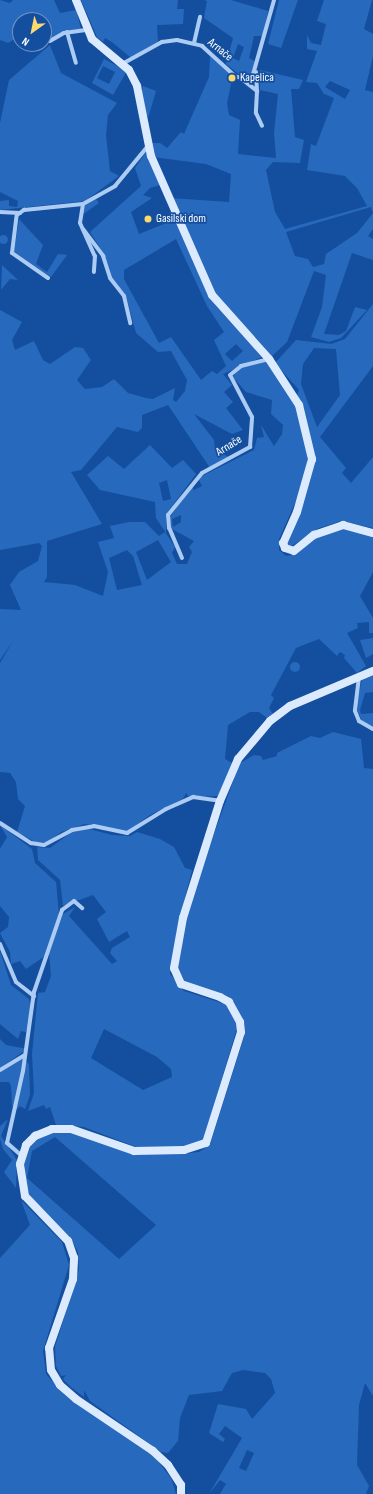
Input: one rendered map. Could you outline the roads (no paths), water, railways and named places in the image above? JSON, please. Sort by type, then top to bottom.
[{"type":"street","points":[[76,0],[86,30],[99,48],[122,64],[137,86],[148,145],[212,295],[269,359],[299,405],[312,459],[297,512],[283,543],[285,548],[294,551],[314,535],[343,525],[373,532]]},
{"type":"street","points":[[243,80],[252,78],[256,71],[274,0]]},
{"type":"street","points":[[194,43],[200,17]]},
{"type":"street","points":[[52,40],[67,32],[86,30]]},
{"type":"street","points":[[67,32],[76,63]]},
{"type":"street","name":"Arnače","points":[[122,64],[162,42],[194,43],[210,51],[257,91]]},
{"type":"street","points":[[256,71],[256,113],[262,126]]},
{"type":"street","points":[[0,212],[20,213],[83,204],[115,186],[148,145]]},
{"type":"street","points":[[83,204],[80,223],[95,256],[94,272]]},
{"type":"street","points":[[20,213],[12,253],[48,278]]},
{"type":"street","points":[[83,229],[103,256],[110,278],[124,296],[130,323]]},
{"type":"street","name":"Arnače","points":[[182,558],[169,528],[168,515],[202,473],[250,446],[252,417],[230,375],[241,366],[269,359]]},
{"type":"street","points":[[181,1494],[181,1485],[168,1466],[153,1450],[76,1399],[60,1385],[52,1370],[49,1348],[72,1280],[74,1258],[68,1241],[25,1196],[21,1184],[22,1156],[26,1145],[35,1136],[52,1129],[71,1129],[134,1150],[184,1150],[206,1143],[241,1032],[240,1022],[229,1002],[220,997],[181,984],[174,968],[183,918],[220,801],[238,759],[270,721],[290,706],[373,671]]},
{"type":"street","points":[[360,677],[355,711],[359,721],[373,729]]},
{"type":"street","points":[[0,823],[31,843],[44,846],[72,830],[94,826],[127,833],[166,809],[193,797],[220,801]]},
{"type":"street","points":[[22,1156],[7,1143],[25,1055],[34,996],[62,910],[74,901],[82,908]]},
{"type":"street","points":[[0,944],[16,982],[34,996]]},
{"type":"street","points":[[0,1070],[25,1055]]},
{"type":"place","name":"Kapelica","points":[[232,78]]},
{"type":"place","name":"Gasilski dom","points":[[148,219]]}]
